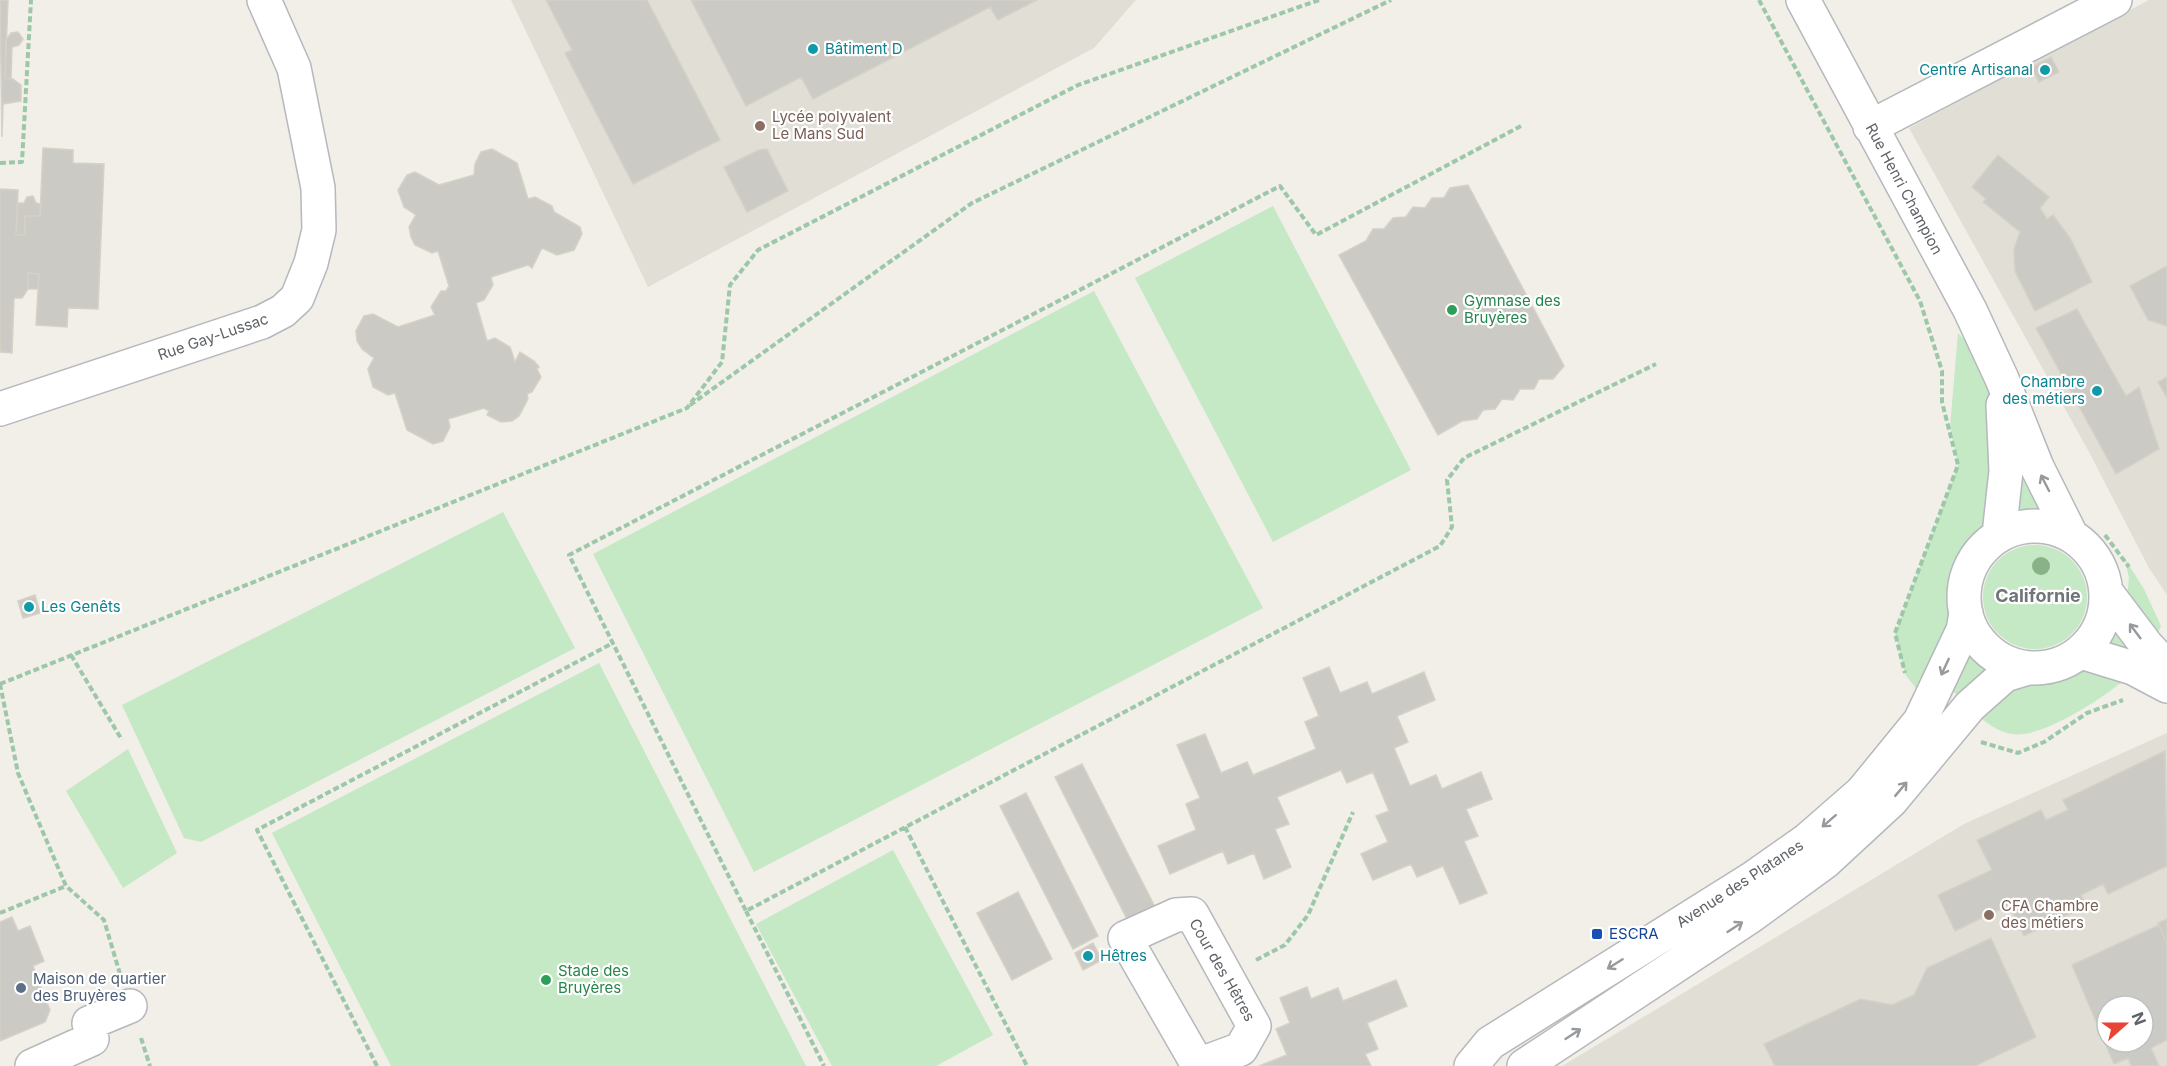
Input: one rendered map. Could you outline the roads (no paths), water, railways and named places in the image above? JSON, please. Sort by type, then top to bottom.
[{"type":"street","name":"Rue Gay-Lussac","points":[[0,409],[262,322],[283,311],[297,298],[311,263],[319,230],[318,188],[294,68],[264,0]]},
{"type":"street","name":"Rue Henri Champion","points":[[1803,0],[1970,310],[2002,379],[2037,467],[2087,534]]},
{"type":"street","points":[[1870,127],[2115,0]]},
{"type":"street","name":"Rue Henri Champion","points":[[1999,535],[2006,471],[2002,379]]},
{"type":"street","points":[[2107,593],[2101,625],[2093,639],[2081,652],[2054,666],[2028,668],[1999,659],[1973,633],[1966,613],[1964,589],[1968,571],[1984,548],[1999,535],[2022,526],[2037,526],[2087,534],[2083,544],[2098,562],[2107,593],[2147,646],[2167,667]]},
{"type":"street","name":"Avenue des Platanes","points":[[1471,1066],[1490,1043],[1753,878],[1807,840],[1862,792],[1920,721],[1963,630],[1966,613]]},
{"type":"street","points":[[2081,652],[2133,668],[2167,687]]},
{"type":"street","name":"Avenue des Platanes","points":[[1524,1066],[1751,916],[1825,862],[1891,801],[1956,723],[2005,675],[2028,668]]},
{"type":"street","name":"Cour des Hêtres","points":[[1192,914],[1254,1026],[1242,1049],[1198,1066],[1125,938],[1176,915],[1192,914]]},
{"type":"street","points":[[32,1066],[92,1039],[89,1023],[130,1006]]},
{"type":"place","name":"Bâtiment D","points":[[813,49]]},
{"type":"place","name":"Centre Artisanal","points":[[2045,70]]},
{"type":"place","name":"Lycée polyvalent Le Mans Sud","points":[[760,126]]},
{"type":"place","name":"Gymnase des Bruyères","points":[[1452,310]]},
{"type":"place","name":"Chambre des métiers","points":[[2097,391]]},
{"type":"place","name":"Les Genêts","points":[[29,607]]},
{"type":"place","name":"CFA Chambre des métiers","points":[[1989,915]]},
{"type":"place","name":"ESCRA","points":[[1597,934]]},
{"type":"place","name":"Hêtres","points":[[1088,956]]},
{"type":"place","name":"Stade des Bruyères","points":[[546,980]]},
{"type":"place","name":"Maison de quartier des Bruyères","points":[[21,988]]},
{"type":"district","name":"Californie","points":[[2038,596]]}]
